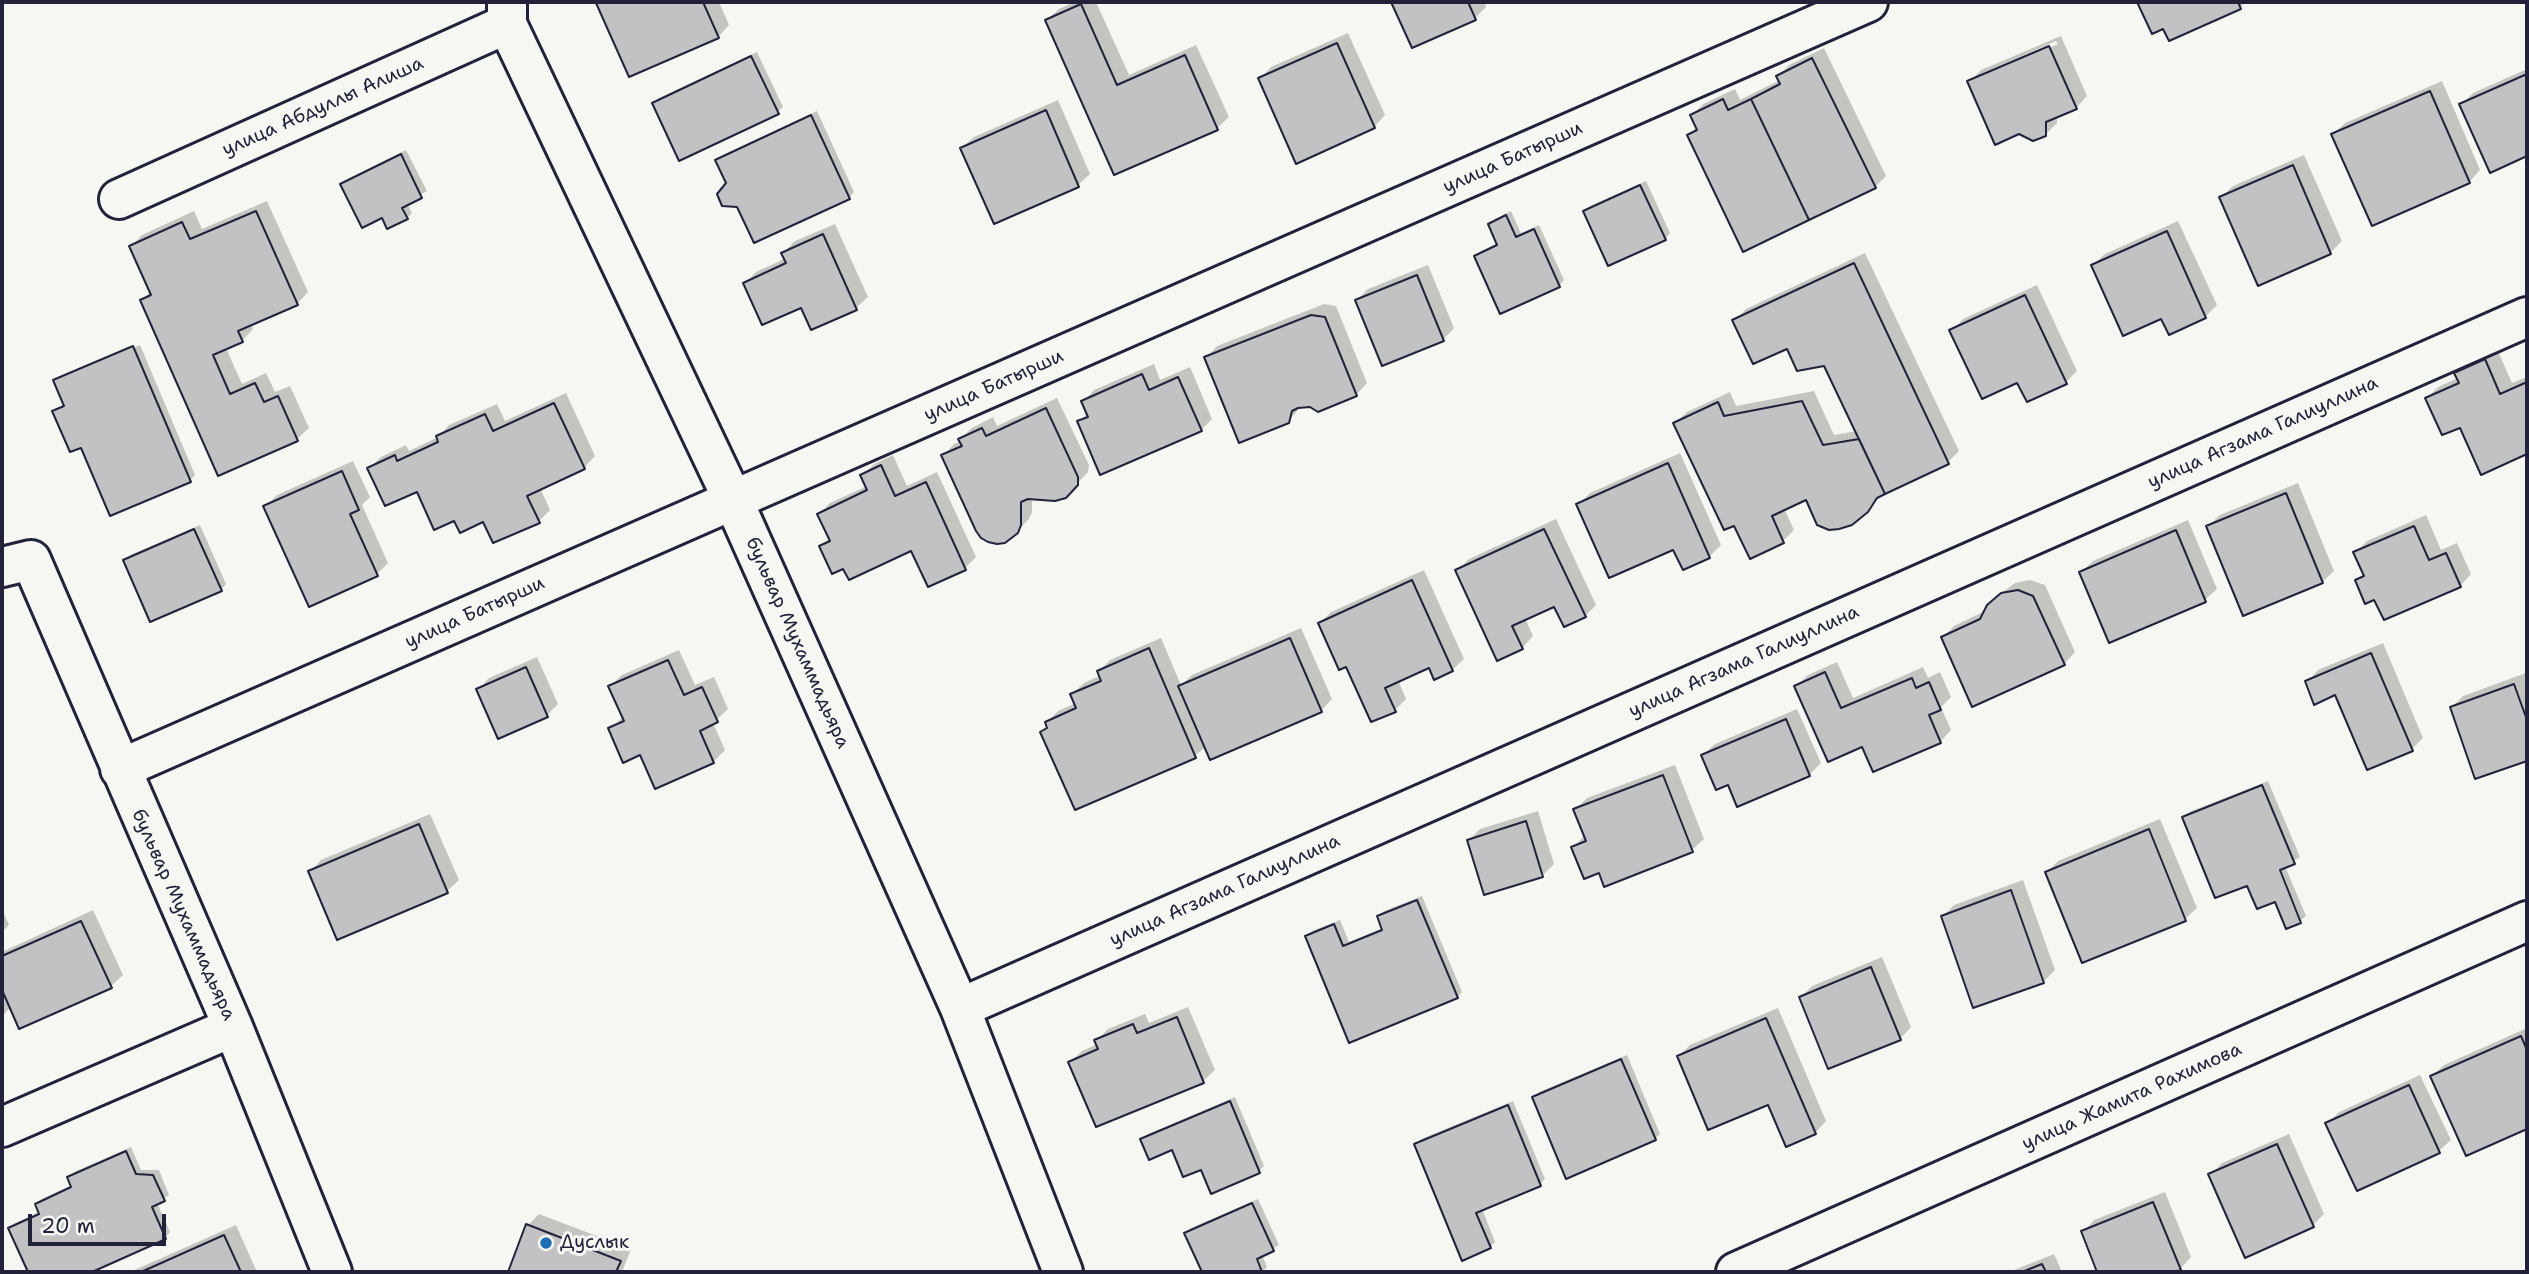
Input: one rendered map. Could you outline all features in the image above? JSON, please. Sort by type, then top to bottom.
[{"type":"street","name":"улица Батырши","points":[[120,769],[1868,2]]},
{"type":"street","name":"бульвар Мухаммадьяра","points":[[507,13],[733,500],[960,1008],[1063,1272]]},
{"type":"street","name":"улица Абдуллы Алиша","points":[[119,198],[507,13]]},
{"type":"street","name":"улица Агзама Галиуллина","points":[[960,1008],[2527,317]]},
{"type":"street","name":"бульвар Мухаммадьяра","points":[[16,563],[120,769],[233,1027],[332,1272]]},
{"type":"street","name":"улица Жамита Рахимова","points":[[1736,1272],[2527,921]]},
{"type":"street","points":[[2,1127],[233,1027]]},
{"type":"building","points":[[703,2],[719,38],[629,77],[596,3]]},
{"type":"building","points":[[1391,2],[1468,2],[1476,20],[1412,48]]},
{"type":"building","points":[[2137,2],[2238,2],[2241,9],[2169,41],[2163,29],[2152,34]]},
{"type":"building","points":[[1081,4],[1117,85],[1185,55],[1218,130],[1114,175],[1045,20]]},
{"type":"building","points":[[1337,43],[1375,128],[1296,164],[1258,78]]},
{"type":"building","points":[[2049,46],[2077,109],[2046,122],[2046,136],[2033,141],[2019,134],[1995,145],[1967,81]]},
{"type":"building","points":[[751,56],[779,114],[679,161],[652,103]]},
{"type":"building","points":[[1812,58],[1876,188],[1809,220],[1751,99],[1780,84],[1776,76]]},
{"type":"building","points":[[2527,74],[2527,156],[2490,173],[2459,104]]},
{"type":"building","points":[[2430,91],[2470,183],[2372,226],[2331,134]]},
{"type":"building","points":[[1723,99],[1728,110],[1751,99],[1809,220],[1743,252],[1687,135],[1697,130],[1690,115]]},
{"type":"building","points":[[1046,110],[1079,187],[994,224],[960,148]]},
{"type":"building","points":[[811,115],[850,199],[754,243],[737,207],[722,206],[717,194],[726,183],[715,160]]},
{"type":"building","points":[[401,154],[422,198],[402,208],[408,219],[387,229],[382,218],[362,228],[340,184]]},
{"type":"building","points":[[2293,165],[2331,254],[2258,286],[2219,197]]},
{"type":"building","points":[[1640,185],[1666,240],[1608,266],[1583,211]]},
{"type":"building","points":[[256,211],[298,305],[238,331],[243,342],[213,355],[230,394],[255,383],[264,402],[278,396],[298,441],[218,476],[140,300],[151,295],[129,246],[182,222],[190,239]]},
{"type":"building","points":[[1506,215],[1516,237],[1534,229],[1560,287],[1500,314],[1474,256],[1497,245],[1488,224]]},
{"type":"building","points":[[2167,231],[2206,318],[2169,335],[2161,319],[2123,336],[2091,265]]},
{"type":"building","points":[[823,234],[857,310],[811,330],[801,308],[762,325],[743,283],[786,263],[781,253]]},
{"type":"building","points":[[1854,263],[1949,464],[1885,494],[1824,366],[1797,371],[1787,349],[1753,364],[1732,320]]},
{"type":"building","points":[[1417,275],[1444,341],[1382,366],[1355,300]]},
{"type":"building","points":[[2025,295],[2067,384],[2027,402],[2017,383],[1982,399],[1949,330]]},
{"type":"building","points":[[1311,315],[1325,317],[1357,396],[1318,412],[1310,407],[1298,408],[1292,411],[1289,423],[1239,443],[1204,357]]},
{"type":"building","points":[[133,346],[191,482],[110,516],[81,448],[70,452],[52,411],[64,406],[53,380]]},
{"type":"building","points":[[2485,359],[2500,394],[2527,382],[2527,454],[2481,475],[2460,428],[2442,435],[2425,398],[2459,383],[2454,373]]},
{"type":"building","points":[[1142,374],[1149,390],[1178,377],[1202,431],[1100,475],[1077,421],[1088,417],[1081,401]]},
{"type":"building","points":[[1802,401],[1823,445],[1859,439],[1885,494],[1877,498],[1868,512],[1852,525],[1839,529],[1829,530],[1817,525],[1806,500],[1772,516],[1784,543],[1750,559],[1734,526],[1724,530],[1673,423],[1718,402],[1724,416]]},
{"type":"building","points":[[554,403],[585,469],[527,496],[540,523],[493,543],[483,522],[460,533],[454,521],[434,530],[417,492],[385,506],[367,468],[395,455],[397,461],[438,442],[436,436],[485,414],[493,431]]},
{"type":"building","points":[[1046,408],[1078,477],[1078,485],[1066,498],[1055,501],[1028,499],[1021,502],[1021,525],[1018,533],[1005,543],[988,542],[976,531],[941,455],[962,446],[958,439],[982,428],[986,436]]},
{"type":"building","points":[[1668,463],[1710,558],[1683,570],[1673,550],[1609,578],[1576,504]]},
{"type":"building","points":[[881,465],[895,496],[926,482],[966,570],[928,587],[911,551],[849,580],[843,569],[832,574],[819,546],[830,541],[817,514],[867,490],[860,475]]},
{"type":"building","points":[[342,471],[359,510],[350,514],[378,576],[309,607],[263,506]]},
{"type":"building","points":[[2286,493],[2323,583],[2243,616],[2206,526]]},
{"type":"building","points":[[2414,526],[2429,560],[2446,553],[2461,587],[2384,620],[2374,600],[2365,604],[2355,580],[2364,576],[2353,552]]},
{"type":"building","points":[[194,529],[222,591],[150,622],[123,560]]},
{"type":"building","points":[[1544,529],[1586,617],[1564,627],[1554,607],[1512,626],[1523,649],[1497,661],[1455,570]]},
{"type":"building","points":[[2176,530],[2206,602],[2109,643],[2079,572]]},
{"type":"building","points":[[1412,580],[1453,671],[1434,680],[1429,668],[1385,688],[1396,712],[1371,722],[1346,667],[1339,670],[1318,623]]},
{"type":"building","points":[[2018,590],[2033,596],[2065,665],[1972,707],[1941,637],[1980,619],[1987,605],[2001,593]]},
{"type":"building","points":[[1290,638],[1322,712],[1210,760],[1178,686]]},
{"type":"building","points":[[1149,648],[1196,758],[1075,810],[1040,732],[1047,728],[1045,722],[1076,708],[1070,694],[1101,681],[1097,671]]},
{"type":"building","points":[[2371,653],[2413,751],[2367,770],[2335,695],[2314,705],[2305,681]]},
{"type":"building","points":[[668,660],[684,695],[702,687],[718,722],[700,731],[714,763],[655,789],[640,755],[623,763],[608,728],[624,721],[608,686]]},
{"type":"building","points":[[526,667],[548,717],[498,739],[476,689]]},
{"type":"building","points":[[1825,672],[1841,708],[1912,678],[1916,688],[1929,682],[1941,710],[1929,715],[1941,743],[1873,772],[1862,747],[1828,762],[1794,686]]},
{"type":"building","points":[[2514,684],[2527,720],[2527,761],[2475,779],[2450,707]]},
{"type":"building","points":[[1786,719],[1810,776],[1737,807],[1728,785],[1716,790],[1701,755]]},
{"type":"building","points":[[1663,775],[1693,852],[1604,887],[1599,873],[1584,879],[1571,847],[1586,841],[1573,809]]},
{"type":"building","points":[[2262,785],[2295,864],[2280,870],[2301,923],[2286,929],[2275,902],[2257,909],[2247,886],[2215,898],[2182,817]]},
{"type":"building","points":[[1526,821],[1543,877],[1484,895],[1467,840]]},
{"type":"building","points":[[419,824],[448,893],[337,940],[308,871]]},
{"type":"building","points":[[2149,829],[2186,921],[2082,963],[2045,872]]},
{"type":"building","points":[[2011,890],[2044,983],[1973,1008],[1941,916]]},
{"type":"building","points":[[1417,900],[1458,998],[1349,1043],[1305,936],[1334,924],[1343,946],[1382,930],[1377,916]]},
{"type":"building","points":[[81,921],[112,988],[19,1029],[2,990],[2,956]]},
{"type":"building","points":[[1871,967],[1901,1040],[1828,1069],[1799,997]]},
{"type":"building","points":[[1177,1017],[1204,1083],[1096,1127],[1068,1062],[1098,1049],[1094,1040],[1133,1024],[1137,1033]]},
{"type":"building","points":[[1766,1018],[1816,1134],[1786,1147],[1768,1105],[1708,1130],[1677,1056]]},
{"type":"building","points":[[2521,1036],[2527,1050],[2527,1129],[2466,1156],[2430,1076]]},
{"type":"building","points":[[1621,1059],[1656,1140],[1566,1179],[1532,1097]]},
{"type":"building","points":[[2409,1085],[2440,1153],[2357,1191],[2325,1123]]},
{"type":"building","points":[[1230,1101],[1260,1173],[1211,1194],[1201,1170],[1183,1177],[1172,1150],[1149,1160],[1140,1139]]},
{"type":"building","points":[[1508,1105],[1541,1186],[1476,1213],[1491,1248],[1462,1261],[1414,1144]]},
{"type":"building","points":[[2277,1144],[2314,1227],[2245,1258],[2208,1174]]},
{"type":"building","points":[[126,1151],[136,1174],[153,1175],[165,1201],[152,1207],[166,1239],[92,1272],[28,1272],[8,1228],[39,1214],[35,1204],[71,1187],[67,1177]]},
{"type":"building","points":[[2153,1202],[2181,1270],[2097,1272],[2081,1231]]},
{"type":"building","points":[[1252,1203],[1274,1251],[1257,1259],[1262,1272],[1202,1272],[1184,1233]]},
{"type":"building","name":"Дуслык","points":[[526,1224],[621,1261],[616,1272],[508,1272]]},
{"type":"building","points":[[224,1235],[241,1272],[141,1272]]},
{"type":"building","points":[[2042,1264],[2046,1272],[2022,1272]]},
{"type":"place","name":"Дуслык","points":[[546,1243]]}]
